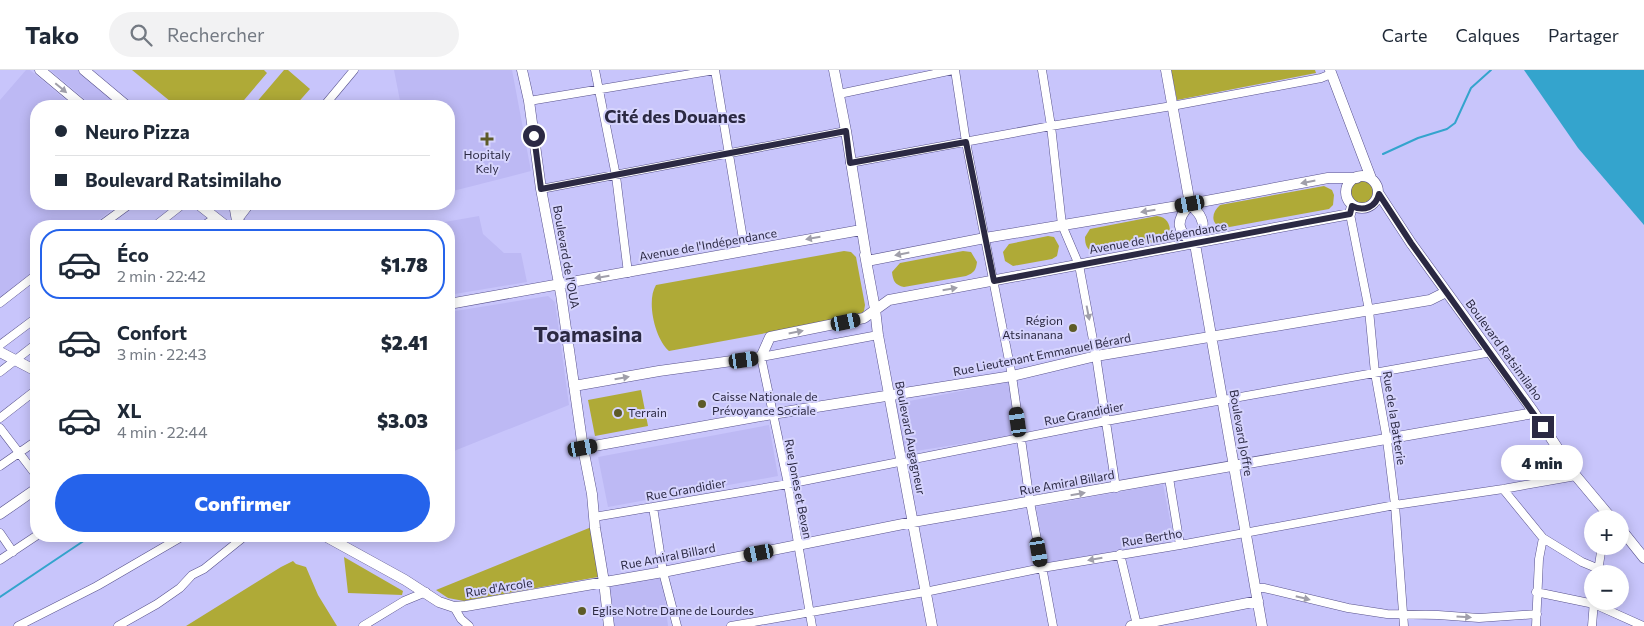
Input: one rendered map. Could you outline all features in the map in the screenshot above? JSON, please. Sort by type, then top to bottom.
[{"type":"street","points":[[40,70],[76,100]]},
{"type":"street","points":[[84,70],[119,100]]},
{"type":"street","points":[[329,100],[354,70]]},
{"type":"street","name":"Boulevard de l'OUA","points":[[522,70],[529,101],[541,189],[559,284],[583,448],[592,494],[609,626]]},
{"type":"street","points":[[595,70],[616,176],[628,272]]},
{"type":"street","points":[[529,101],[715,70],[745,251]]},
{"type":"street","name":"Boulevard Augagneur","points":[[834,70],[846,131],[878,335],[932,626]]},
{"type":"street","points":[[839,94],[954,70],[966,142],[1012,376],[1030,502],[1053,626]]},
{"type":"street","points":[[1042,70],[1051,126],[1062,225],[1079,265],[1096,356],[1116,488]]},
{"type":"street","points":[[1166,70],[1190,204],[1203,221],[1202,232],[1195,244],[1183,236],[1179,226],[1180,215],[1190,204]]},
{"type":"street","points":[[850,163],[1321,78],[1331,72],[1371,178],[1376,184],[1379,194],[1375,203],[1367,208],[1351,210],[1346,198],[1346,188],[1352,179],[1361,176],[1371,178]]},
{"type":"street","points":[[541,189],[729,155],[846,131]]},
{"type":"street","points":[[866,257],[1190,204],[1328,178],[1357,178]]},
{"type":"street","name":"Boulevard Ratsimilaho","points":[[1379,194],[1576,476],[1604,510]]},
{"type":"street","points":[[108,220],[122,210]]},
{"type":"street","points":[[163,220],[175,210]]},
{"type":"street","points":[[205,210],[220,220]]},
{"type":"street","points":[[238,220],[245,210]]},
{"type":"street","name":"Avenue de l'Indépendance","points":[[761,357],[770,337],[864,318],[888,300],[1195,244],[1351,210]]},
{"type":"street","name":"Rue de la Batterie","points":[[1351,210],[1369,310],[1375,373],[1387,440],[1404,626]]},
{"type":"street","name":"Avenue de l'Indépendance","points":[[455,303],[861,230]]},
{"type":"street","name":"Boulevard Joffre","points":[[1195,244],[1262,626]]},
{"type":"street","points":[[0,303],[30,280]]},
{"type":"street","name":"Rue Lieutenant Emmanuel Bérard","points":[[583,448],[772,414],[1012,376],[1096,356],[1212,335],[1430,300],[1446,292]]},
{"type":"street","points":[[0,345],[30,322]]},
{"type":"street","points":[[574,386],[659,371],[761,357],[878,335]]},
{"type":"street","points":[[0,372],[30,349]]},
{"type":"street","name":"Rue Grandidier","points":[[594,517],[788,484],[1021,438],[1489,351]]},
{"type":"street","points":[[0,352],[30,368]]},
{"type":"street","name":"Rue Jones et Bevan","points":[[761,357],[788,484],[812,626]]},
{"type":"street","points":[[0,418],[30,395]]},
{"type":"street","name":"Rue Amiral Billard","points":[[604,582],[914,522],[1387,440],[1528,414],[1532,411]]},
{"type":"street","points":[[0,428],[30,468]]},
{"type":"street","points":[[0,466],[30,445]]},
{"type":"street","name":"Rue Bertho","points":[[732,626],[1394,505],[1576,476]]},
{"type":"street","points":[[1169,478],[1180,545]]},
{"type":"street","points":[[1503,489],[1543,538],[1587,565]]},
{"type":"street","points":[[0,514],[30,493]]},
{"type":"street","points":[[653,507],[663,572],[677,626]]},
{"type":"street","points":[[0,533],[13,552]]},
{"type":"street","points":[[1536,626],[1536,592],[1540,549],[1543,538]]},
{"type":"street","points":[[1629,539],[1644,558]]},
{"type":"street","points":[[0,560],[30,540]]},
{"type":"street","points":[[18,626],[97,586],[173,542]]},
{"type":"street","points":[[118,626],[180,588],[192,575],[204,569],[238,542]]},
{"type":"street","name":"Rue d'Arcole","points":[[336,542],[426,592],[439,602],[454,607],[604,582]]},
{"type":"street","points":[[1120,554],[1134,626],[1258,601]]},
{"type":"street","points":[[1256,588],[1264,588],[1348,608],[1403,615],[1479,618],[1537,614]]},
{"type":"street","points":[[363,626],[404,601],[426,592]]},
{"type":"street","points":[[1536,592],[1584,601]]},
{"type":"street","points":[[454,607],[461,619],[469,626]]},
{"type":"street","points":[[1592,626],[1593,610]]},
{"type":"street","points":[[1609,610],[1643,626]]},
{"type":"street","points":[[376,618],[382,626]]},
{"type":"shaded area","points":[[26,70],[30,70],[66,100],[30,100],[30,210],[111,210],[99,220],[30,220],[30,275],[0,299],[0,100]]},
{"type":"shaded area","points":[[50,70],[81,70],[117,100],[86,100]]},
{"type":"shaded area","points":[[132,70],[264,70],[267,73],[244,100],[169,100]]},
{"type":"shaded area","points":[[284,70],[288,70],[310,89],[300,100],[258,100]]},
{"type":"shaded area","name":"Hopitaly Kely","points":[[394,70],[512,70],[531,171],[455,190],[455,100],[400,100]]},
{"type":"shaded area","points":[[1171,70],[1315,70],[1316,73],[1177,100]]},
{"type":"shaded area","points":[[1361,180],[1369,184],[1373,192],[1369,200],[1361,204],[1353,200],[1349,192],[1353,184]]},
{"type":"shaded area","points":[[1324,186],[1332,190],[1334,195],[1333,205],[1329,209],[1224,228],[1214,222],[1215,212],[1220,205]]},
{"type":"shaded area","points":[[479,216],[483,234],[504,253],[521,253],[527,282],[455,294],[455,220]]},
{"type":"shaded area","points":[[1157,216],[1166,219],[1169,226],[1170,232],[1162,241],[1094,252],[1086,245],[1085,237],[1090,229]]},
{"type":"shaded area","points":[[1048,236],[1054,237],[1059,246],[1057,256],[1052,259],[1013,266],[1005,261],[1003,252],[1009,244]]},
{"type":"shaded area","points":[[844,251],[851,252],[856,257],[865,305],[864,311],[858,316],[669,351],[656,329],[652,300],[656,285]]},
{"type":"shaded area","points":[[963,251],[971,252],[977,262],[974,271],[969,275],[904,287],[898,285],[894,280],[892,272],[900,263]]},
{"type":"shaded area","points":[[548,296],[555,302],[569,405],[455,451],[455,311]]},
{"type":"shaded area","points":[[1008,382],[1017,435],[903,453],[894,404]]},
{"type":"shaded area","name":"Terrain","points":[[641,390],[648,426],[595,436],[588,400]]},
{"type":"shaded area","points":[[769,425],[778,476],[608,507],[598,457]]},
{"type":"shaded area","points":[[1163,484],[1174,541],[1046,564],[1036,507]]},
{"type":"shaded area","points":[[594,526],[598,577],[464,601],[448,598],[436,590]]},
{"type":"shaded area","points":[[344,557],[403,591],[402,595],[348,593]]},
{"type":"shaded area","points":[[293,561],[306,567],[318,595],[337,626],[186,626],[281,567]]},
{"type":"shaded area","points":[[662,573],[668,626],[606,626],[604,587]]},
{"type":"water","points":[[1524,70],[1644,70],[1644,225],[1578,148]]},
{"type":"waterway","points":[[1383,154],[1418,138],[1447,129],[1455,123],[1471,88],[1491,70]]},
{"type":"waterway","points":[[0,597],[82,542]]},
{"type":"place","name":"Hopitaly Kely","points":[[487,139]]},
{"type":"place","name":"Région Atsinanana","points":[[1073,328]]},
{"type":"place","name":"Caisse Nationale de Prévoyance Sociale","points":[[702,404]]},
{"type":"place","name":"Terrain","points":[[618,413]]},
{"type":"place","name":"Eglise Notre Dame de Lourdes","points":[[582,611]]},
{"type":"district","name":"Cité des Douanes","points":[[675,117]]},
{"type":"district","name":"Toamasina","points":[[588,334]]},
{"type":"route","points":[[534,136],[541,189],[729,155],[846,131],[850,163],[966,142],[994,281],[1350,214],[1352,206],[1362,209],[1367,208],[1375,203],[1379,194],[1411,243],[1543,427]]}]
